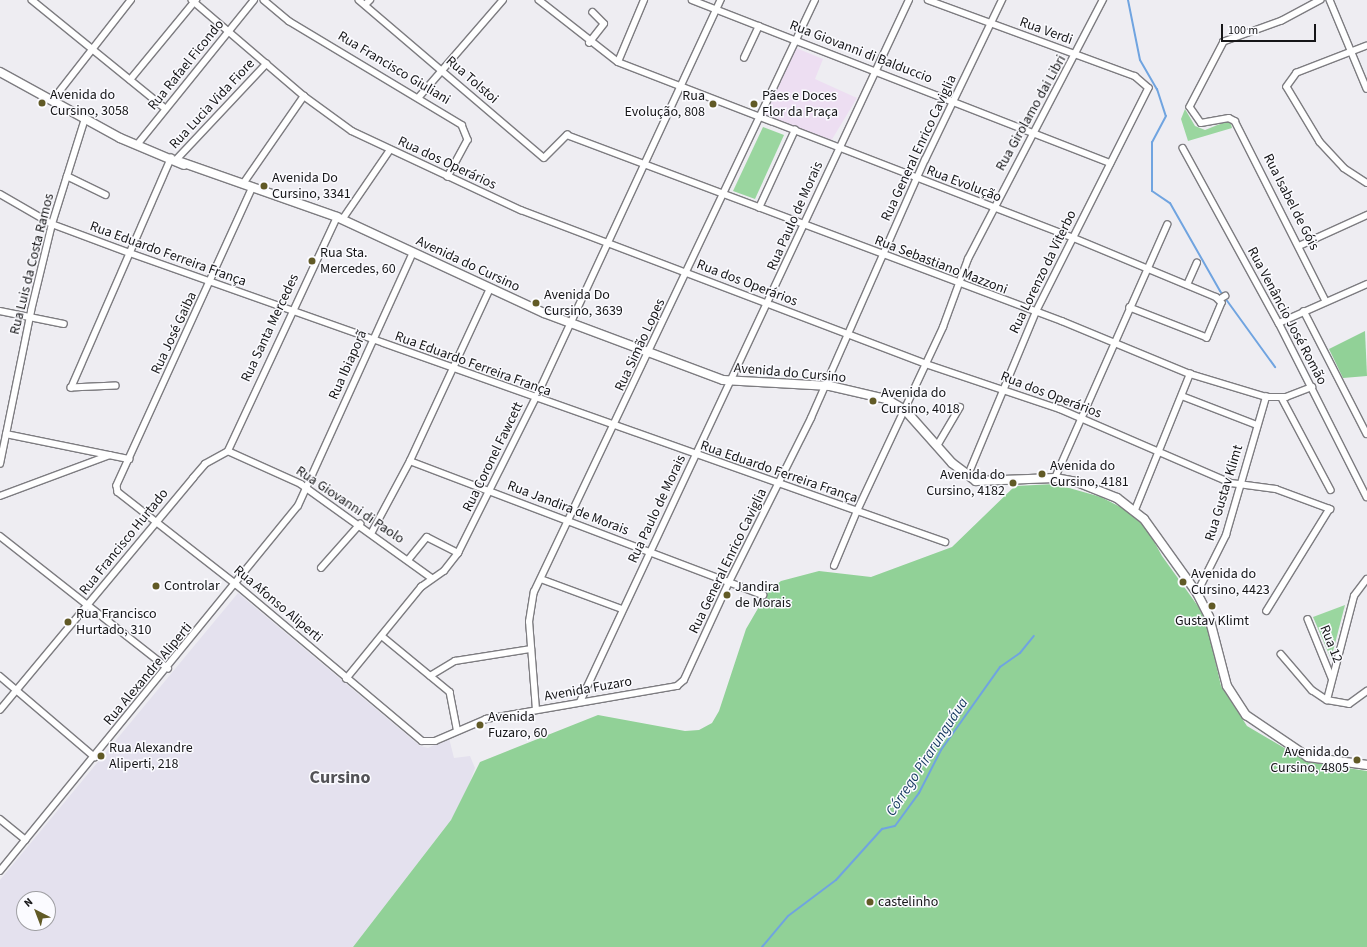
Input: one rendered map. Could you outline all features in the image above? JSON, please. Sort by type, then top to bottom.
[{"type":"main road","name":"Avenida do Cursino","points":[[0,72],[85,119],[137,145],[339,219],[490,289],[569,322],[650,352],[732,382],[824,386],[876,396],[905,410],[962,473],[976,481],[1055,478],[1104,492],[1135,510],[1153,530],[1197,592],[1209,617],[1227,686],[1246,715],[1308,757],[1367,765]]},
{"type":"street","points":[[32,0],[166,108]]},
{"type":"street","points":[[52,101],[91,48],[131,0]]},
{"type":"street","name":"Rua Rafael Ficondo","points":[[137,145],[254,0]]},
{"type":"street","name":"Rua Francisco Giuliani","points":[[264,0],[289,21],[452,116],[468,135],[448,177]]},
{"type":"street","name":"Rua Tolstoi","points":[[360,0],[544,158],[550,156],[564,136]]},
{"type":"street","points":[[366,5],[370,0]]},
{"type":"street","points":[[419,97],[503,0]]},
{"type":"street","name":"Rua Evolução","points":[[538,0],[589,43],[618,62],[795,130],[837,149],[1148,267],[1187,285],[1221,297],[1222,305],[1208,337],[1130,308]]},
{"type":"street","points":[[618,62],[644,0]]},
{"type":"street","name":"Rua Giovanni di Balduccio","points":[[692,0],[953,100],[1033,134],[1110,163]]},
{"type":"street","name":"Rua Coronel Fawcett","points":[[346,679],[382,636],[403,607],[432,578],[449,566],[458,553],[535,398],[606,242],[721,0]]},
{"type":"street","name":"Rua Simão Lopes","points":[[536,710],[531,649],[530,610],[541,579],[570,522],[815,0]]},
{"type":"street","name":"Rua Paulo de Morais","points":[[580,702],[622,610],[732,382],[805,226],[837,149],[909,0]]},
{"type":"street","name":"Rua Verdi","points":[[928,0],[1135,76],[1147,85],[1149,92]]},
{"type":"street","name":"Rua General Enrico Caviglia","points":[[686,675],[729,582],[780,484],[953,100],[1002,0]]},
{"type":"street","name":"Rua Girolamo dai Libri","points":[[834,566],[857,511],[926,364],[960,285],[964,268],[993,208],[1076,55],[1103,0]]},
{"type":"street","name":"Rua Isabel de Góis","points":[[1322,0],[1274,24],[1224,42],[1191,100],[1190,112],[1201,123],[1229,118],[1239,127],[1326,301]]},
{"type":"street","points":[[1330,0],[1367,90]]},
{"type":"street","points":[[130,80],[194,1]]},
{"type":"street","name":"Rua dos Operários","points":[[194,1],[304,96],[352,131],[521,210],[926,364],[1004,389],[1081,419],[1240,485],[1276,489],[1324,507],[1331,513],[1267,611]]},
{"type":"street","points":[[589,43],[604,24],[593,12]]},
{"type":"street","points":[[744,58],[759,26]]},
{"type":"street","points":[[1367,46],[1350,51],[1294,75],[1287,87],[1320,142],[1344,168],[1367,183]]},
{"type":"street","name":"Rua Lucia Vida Fiore","points":[[176,160],[266,64]]},
{"type":"street","name":"Rua Lorenzo da Viterbo","points":[[971,469],[1036,313],[1110,163],[1149,92]]},
{"type":"street","points":[[240,183],[304,96]]},
{"type":"street","name":"Rua Luis da Costa Ramos","points":[[0,464],[2,447],[6,434],[29,318],[52,224],[85,119]]},
{"type":"street","points":[[759,208],[795,130]]},
{"type":"street","name":"Rua Sebastiano Mazzoni","points":[[564,136],[644,164],[1036,313],[1190,374],[1266,397],[1282,398],[1312,387]]},
{"type":"street","name":"Rua Venâncio José Romão","points":[[1183,148],[1279,323],[1367,497]]},
{"type":"street","name":"Rua Santa Mercedes","points":[[228,451],[291,312],[339,219],[390,150]]},
{"type":"street","points":[[116,386],[71,388],[130,254],[176,160]]},
{"type":"street","points":[[67,176],[106,195]]},
{"type":"street","name":"Rua José Gaiba","points":[[116,488],[211,283],[253,187]]},
{"type":"street","name":"Rua Eduardo Ferreira França","points":[[0,194],[52,224],[130,254],[453,368],[695,456],[945,542]]},
{"type":"street","points":[[1299,246],[1367,215]]},
{"type":"street","points":[[1055,478],[1112,344],[1130,308],[1167,225]]},
{"type":"street","name":"Rua Ibiaporã","points":[[306,487],[413,253]]},
{"type":"street","points":[[1187,285],[1197,263]]},
{"type":"street","points":[[1279,323],[1367,284]]},
{"type":"street","points":[[372,532],[410,461],[490,289]]},
{"type":"street","points":[[0,311],[64,324]]},
{"type":"street","points":[[1304,311],[1367,434]]},
{"type":"street","points":[[1135,510],[1160,452],[1190,374]]},
{"type":"street","points":[[1182,396],[1257,425]]},
{"type":"street","name":"Rua Gustav Klimt","points":[[1197,592],[1226,535],[1266,397]]},
{"type":"street","points":[[1282,398],[1331,490]]},
{"type":"street","points":[[938,446],[960,407]]},
{"type":"street","points":[[6,434],[129,459]]},
{"type":"street","name":"Rua Giovanni di Paolo","points":[[228,451],[306,487],[372,532],[432,578]]},
{"type":"street","name":"Rua Francisco Hurtado","points":[[0,710],[205,464],[228,451]]},
{"type":"street","points":[[0,496],[110,454]]},
{"type":"street","name":"Rua Jandira de Morais","points":[[410,461],[763,595]]},
{"type":"street","name":"Rua Alexandre Aliperti","points":[[0,871],[237,584],[298,506],[306,487]]},
{"type":"street","name":"Rua Afonso Aliperti","points":[[116,488],[237,584],[346,679],[422,741]]},
{"type":"street","points":[[321,568],[360,524]]},
{"type":"street","points":[[0,536],[168,668]]},
{"type":"street","points":[[409,559],[427,537],[458,553]]},
{"type":"street","points":[[541,579],[622,610]]},
{"type":"street","points":[[1327,700],[1354,596],[1367,579]]},
{"type":"street","name":"Rua 12","points":[[1308,619],[1332,678]]},
{"type":"street","points":[[382,636],[450,692],[457,729]]},
{"type":"street","points":[[430,676],[455,661],[531,649]]},
{"type":"street","points":[[1281,654],[1312,690],[1327,700],[1349,704],[1367,691]]},
{"type":"street","name":"Avenida Fuzaro","points":[[422,741],[435,741],[457,729],[486,719],[677,686],[686,675]]},
{"type":"street","points":[[0,676],[95,757]]},
{"type":"street","points":[[0,819],[26,840]]},
{"type":"shaded area","points":[[796,48],[823,59],[815,79],[857,98],[831,141],[764,115]]},
{"type":"shaded area","points":[[238,593],[420,746],[428,748],[449,738],[454,758],[470,756],[475,768],[464,799],[451,820],[353,947],[0,947],[0,880]]},
{"type":"green space","points":[[1185,109],[1195,126],[1205,130],[1230,120],[1232,128],[1188,141],[1181,119]]},
{"type":"green space","points":[[763,127],[784,135],[755,199],[733,191]]},
{"type":"green space","points":[[1365,331],[1367,376],[1343,378],[1329,349]]},
{"type":"green space","points":[[1055,484],[1101,497],[1130,512],[1145,525],[1162,556],[1205,616],[1221,686],[1247,726],[1308,762],[1367,771],[1367,947],[353,947],[451,820],[480,762],[598,715],[685,731],[699,730],[712,723],[719,711],[746,629],[768,591],[781,581],[819,571],[871,577],[952,547],[1015,486]]},
{"type":"green space","points":[[1345,605],[1331,659],[1313,617]]},
{"type":"waterway","points":[[1128,0],[1140,60],[1157,89],[1166,116],[1152,142],[1152,191],[1170,203],[1220,291],[1275,367]]},
{"type":"waterway","name":"Córrego Pirarunguáua","points":[[762,947],[788,916],[836,880],[882,829],[895,826],[919,793],[941,750],[1000,667],[1020,653],[1034,636]]},
{"type":"place","name":"Avenida do Cursino, 3058","points":[[42,103]]},
{"type":"place","name":"Rua Evolução, 808","points":[[713,104]]},
{"type":"place","name":"Pães e Doces Flor da Praça","points":[[754,104]]},
{"type":"place","name":"Avenida Do Cursino, 3341","points":[[264,186]]},
{"type":"place","name":"Rua Sta. Mercedes, 60","points":[[312,261]]},
{"type":"place","name":"Avenida Do Cursino, 3639","points":[[536,303]]},
{"type":"place","name":"Avenida do Cursino, 4018","points":[[873,401]]},
{"type":"place","name":"Avenida do Cursino, 4181","points":[[1042,474]]},
{"type":"place","name":"Avenida do Cursino, 4182","points":[[1013,483]]},
{"type":"place","name":"Avenida do Cursino, 4423","points":[[1183,582]]},
{"type":"place","name":"Controlar","points":[[156,586]]},
{"type":"place","name":"Jandira de Morais","points":[[727,595]]},
{"type":"place","name":"Gustav Klimt","points":[[1212,606]]},
{"type":"place","name":"Rua Francisco Hurtado, 310","points":[[68,622]]},
{"type":"place","name":"Avenida Fuzaro, 60","points":[[480,725]]},
{"type":"place","name":"Rua Alexandre Aliperti, 218","points":[[101,756]]},
{"type":"place","name":"Avenida do Cursino, 4805","points":[[1357,760]]},
{"type":"place","name":"castelinho","points":[[870,902]]},
{"type":"district","name":"Cursino","points":[[340,778]]}]
